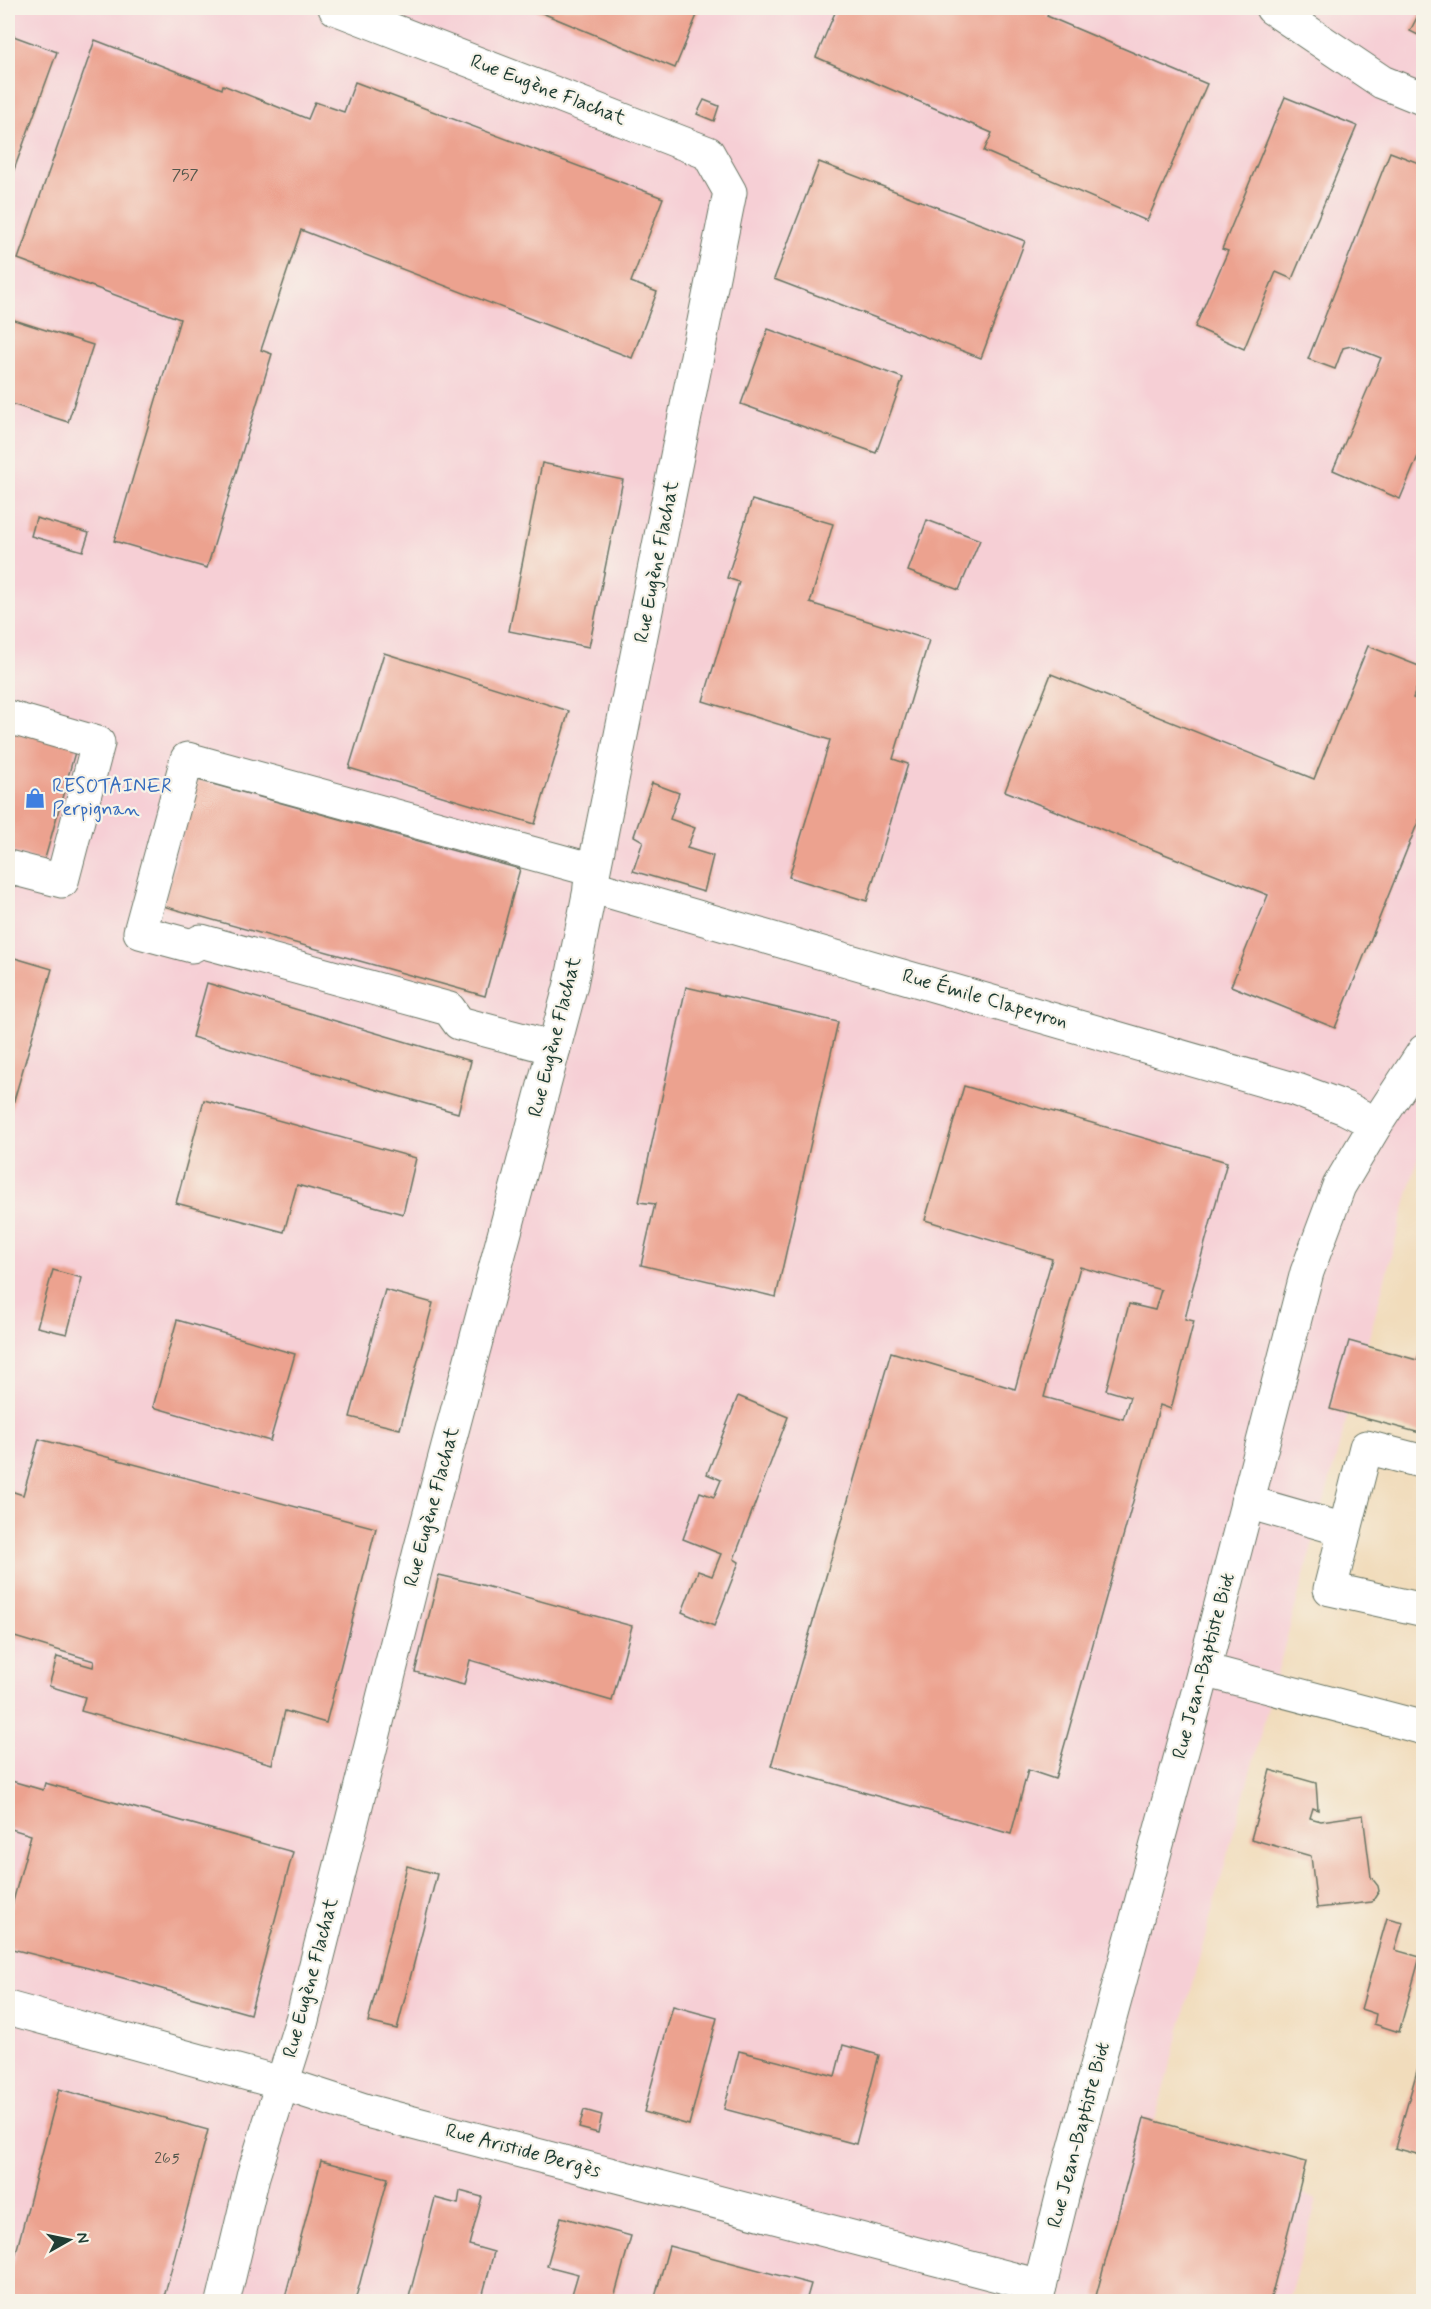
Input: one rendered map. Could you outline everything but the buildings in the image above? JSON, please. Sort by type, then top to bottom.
[{"type":"street","name":"Rue Eugène Flachat","points":[[223,2301],[254,2176],[302,2020],[421,1547],[571,984],[730,192],[708,153],[336,8]]},
{"type":"street","points":[[1272,8],[1382,82],[1424,99]]},
{"type":"street","points":[[8,717],[98,743],[62,882],[8,867]]},
{"type":"street","name":"Rue Émile Clapeyron","points":[[554,1048],[459,1023],[449,1009],[438,1005],[201,941],[192,946],[140,932],[187,759],[1297,1090],[1345,1108],[1376,1124]]},
{"type":"street","name":"Rue Jean-Baptiste Biot","points":[[1038,2294],[1065,2181],[1204,1670],[1307,1272],[1340,1186],[1376,1124],[1424,1051]]},
{"type":"street","points":[[1424,1462],[1366,1447],[1330,1589],[1424,1610]]},
{"type":"street","points":[[1247,1502],[1345,1530]]},
{"type":"street","points":[[1204,1670],[1424,1728]]},
{"type":"street","name":"Rue Aristide Bergès","points":[[8,2008],[281,2083],[367,2111],[1038,2294]]},
{"type":"shaded area","points":[[8,8],[1423,8],[1423,1147],[1421,1147],[1152,2131],[1317,2200],[1288,2301],[8,2302]]},
{"type":"place","name":"RESOTAINER Perpignan","points":[[35,798]]}]
